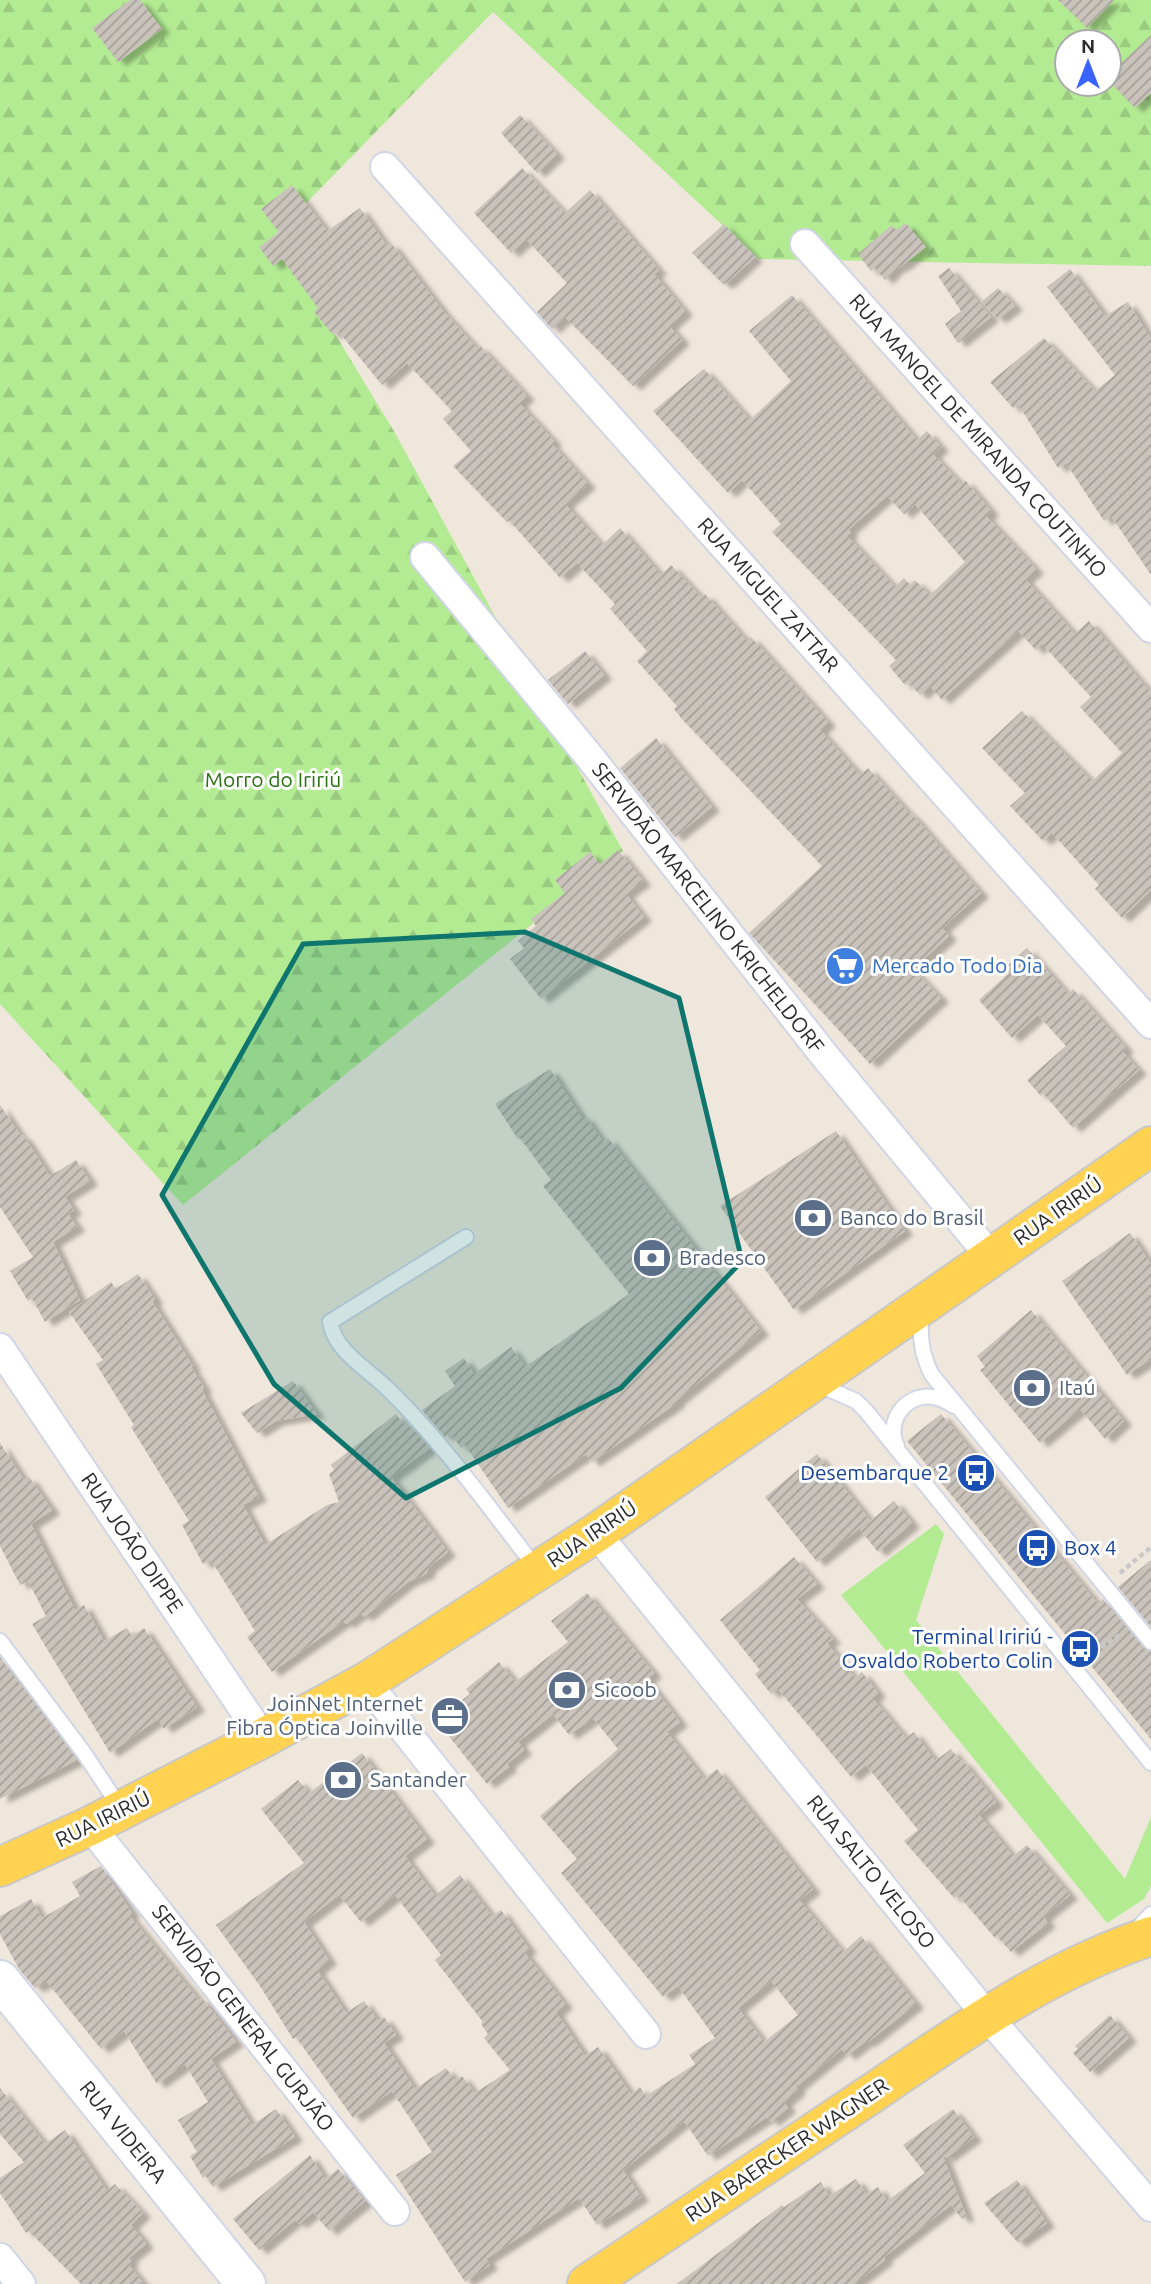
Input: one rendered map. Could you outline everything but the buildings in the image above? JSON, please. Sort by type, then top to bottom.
[{"type":"main road","name":"RUA IRIRIÚ","points":[[0,1867],[106,1818],[264,1738],[366,1682],[596,1533],[1151,1146]]},
{"type":"main road","name":"RUA BAERCKER WAGNER","points":[[587,2284],[987,2016],[1076,1965],[1135,1942]]},
{"type":"main road","name":"RUA VIDEIRA","points":[[0,1980],[246,2284]]},
{"type":"street","name":"RUA MIGUEL ZATTAR","points":[[385,167],[1151,1024]]},
{"type":"street","name":"RUA MANOEL DE MIRANDA COUTINHO","points":[[805,244],[1151,628]]},
{"type":"street","name":"SERVIDÃO MARCELINO KRICHELDORF","points":[[425,557],[593,761],[824,1055],[991,1257]]},
{"type":"street","name":"RUA JOÃO DIPPE","points":[[0,1348],[264,1738]]},
{"type":"street","name":"RUA SALTO VELOSO","points":[[596,1533],[987,2016],[1151,2207]]},
{"type":"street","points":[[366,1682],[646,2034]]},
{"type":"street","name":"SERVIDÃO GENERAL GURJÃO","points":[[106,1818],[395,2211]]},
{"type":"street","points":[[0,2258],[21,2284]]},
{"type":"lane","points":[[466,1237],[330,1322],[332,1333],[340,1345],[388,1389],[443,1446],[538,1570]]},
{"type":"lane","points":[[922,1306],[920,1337],[924,1359],[932,1375],[1151,1642]]},
{"type":"lane","points":[[813,1382],[856,1401],[1151,1762]]},
{"type":"lane","points":[[900,1453],[893,1439],[893,1428],[896,1417],[905,1405],[917,1398],[933,1397],[959,1408]]},
{"type":"lane","points":[[0,1641],[84,1753],[106,1818]]},
{"type":"lane","points":[[1135,1942],[1151,1914]]},
{"type":"path","points":[[1116,1576],[1151,1547]]},
{"type":"path","points":[[1074,1666],[1136,1624]]},
{"type":"highlighted area","points":[[525,932],[679,998],[742,1261],[621,1388],[406,1498],[274,1384],[162,1195],[303,944]]},
{"type":"green space","name":"Morro do Iririú","points":[[0,0],[1151,0],[1151,266],[759,259],[493,12],[275,235],[395,433],[623,851],[183,1205],[0,1004]]},
{"type":"green space","points":[[936,1524],[944,1534],[916,1620],[1125,1879],[1151,1817],[1151,1886],[1144,1899],[1107,1923],[841,1595]]},
{"type":"place","name":"Mercado Todo Dia","points":[[845,966]]},
{"type":"place","name":"Banco do Brasil","points":[[813,1218]]},
{"type":"place","name":"Bradesco","points":[[652,1258]]},
{"type":"place","name":"Itaú","points":[[1032,1388]]},
{"type":"place","name":"Desembarque 2","points":[[976,1473]]},
{"type":"place","name":"Box 4","points":[[1037,1548]]},
{"type":"place","name":"Terminal Iririú - Osvaldo Roberto Colin","points":[[1080,1649]]},
{"type":"place","name":"Sicoob","points":[[567,1690]]},
{"type":"place","name":"JoinNet Internet Fibra Óptica Joinville","points":[[450,1716]]},
{"type":"place","name":"Santander","points":[[343,1780]]}]
